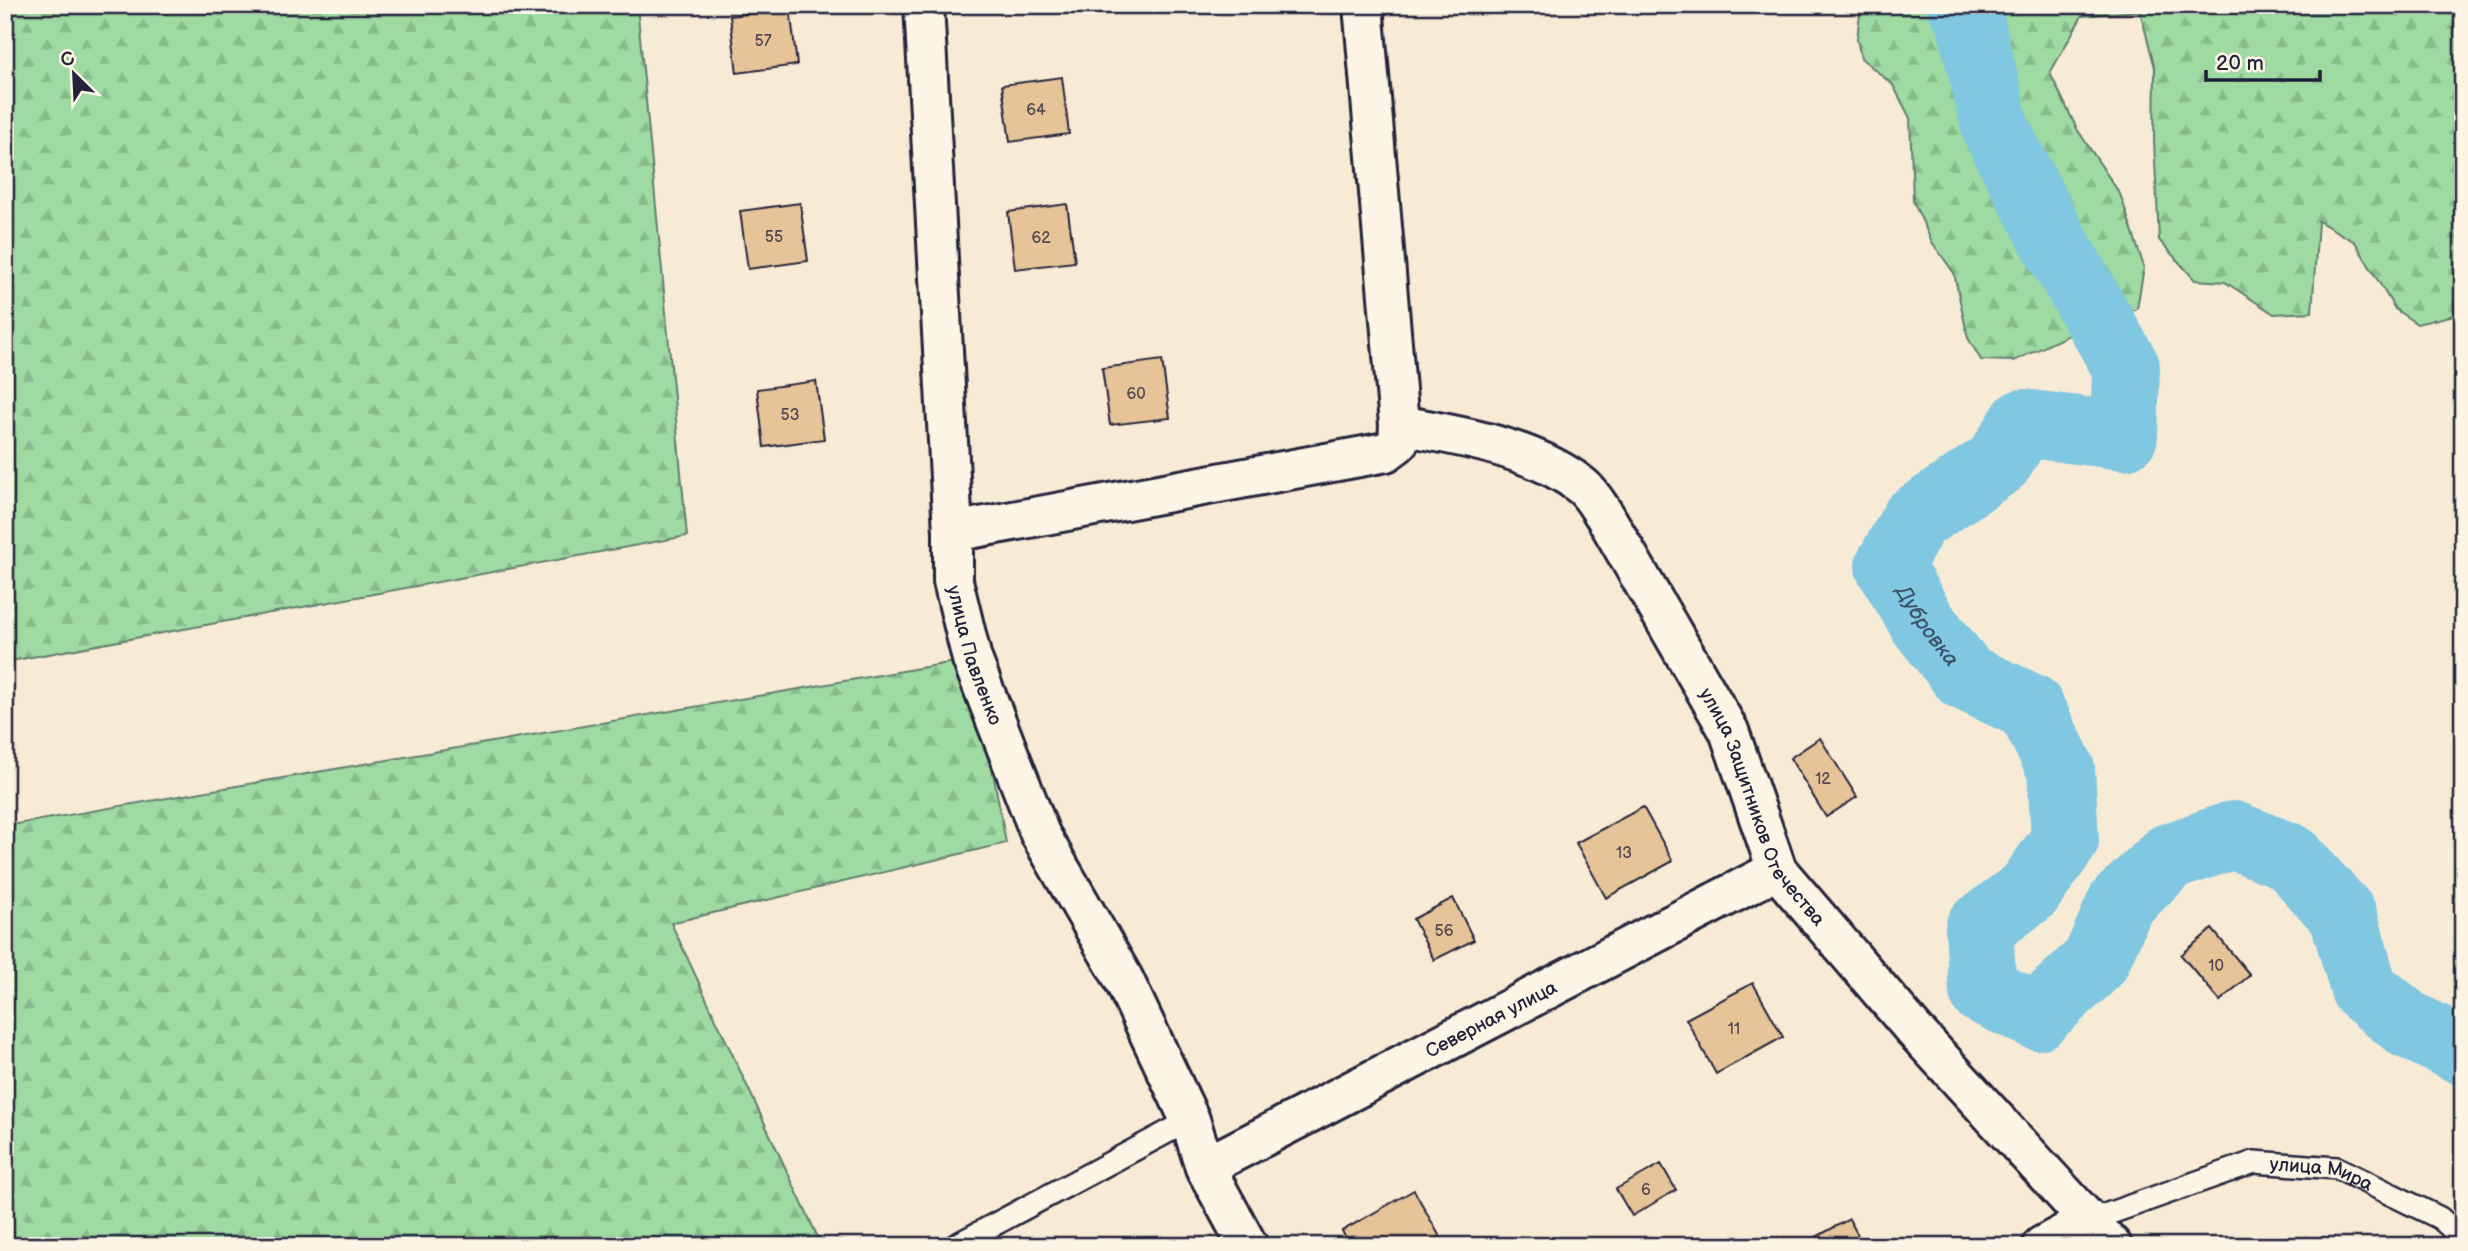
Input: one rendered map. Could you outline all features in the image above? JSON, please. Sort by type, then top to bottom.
[{"type":"street","name":"улица Павленко","points":[[924,5],[953,532],[953,581],[972,659],[1040,834],[1123,978],[1190,1120],[1205,1167],[1248,1246]]},
{"type":"street","points":[[953,532],[1386,452],[1398,443],[1399,425],[1363,5]]},
{"type":"street","name":"улица Защитников Отечества","points":[[1399,425],[1473,438],[1529,457],[1583,486],[1605,516],[1729,731],[1777,870],[1915,1031],[2100,1233]]},
{"type":"street","name":"Северная улица","points":[[1205,1167],[1777,870]]},
{"type":"street","points":[[2042,1246],[2100,1233]]},
{"type":"lane","points":[[954,1246],[1190,1120]]},
{"type":"lane","name":"улица Мира","points":[[2100,1233],[2254,1162],[2337,1168],[2440,1218],[2463,1239]]},
{"type":"green space","points":[[5,5],[637,5],[687,536],[5,662]]},
{"type":"green space","points":[[1861,5],[2463,5],[2463,313],[2417,324],[2395,309],[2355,242],[2318,221],[2312,312],[2274,314],[2225,282],[2195,280],[2159,240],[2154,141],[2155,68],[2140,11],[2082,16],[2050,73],[2077,129],[2120,194],[2144,267],[2137,309],[2071,334],[2014,361],[1981,360],[1968,338],[1954,273],[1932,242],[1913,201],[1910,118],[1893,85],[1861,58],[1857,39]]},
{"type":"green space","points":[[972,659],[1006,843],[671,923],[822,1246],[5,1246],[5,826]]},
{"type":"building","points":[[790,8],[797,65],[737,73],[730,16]]},
{"type":"building","points":[[1062,77],[1069,134],[1010,142],[1002,85]]},
{"type":"building","points":[[800,203],[808,261],[748,269],[740,211]]},
{"type":"building","points":[[1067,204],[1075,262],[1015,269],[1008,212]]},
{"type":"building","points":[[1162,360],[1170,418],[1110,425],[1102,368]]},
{"type":"building","points":[[816,381],[824,439],[764,447],[757,389]]},
{"type":"building","points":[[1820,738],[1857,797],[1826,817],[1790,758]]},
{"type":"building","points":[[1643,807],[1673,861],[1606,898],[1576,843]]},
{"type":"building","points":[[1453,898],[1474,940],[1434,960],[1413,919]]},
{"type":"building","points":[[2212,929],[2250,975],[2220,1001],[2181,955]]},
{"type":"building","points":[[1753,983],[1783,1037],[1716,1074],[1686,1019]]},
{"type":"building","points":[[1661,1164],[1676,1190],[1632,1216],[1616,1189]]},
{"type":"building","points":[[1414,1190],[1445,1246],[1350,1246],[1342,1231]]},
{"type":"building","points":[[1849,1219],[1864,1246],[1809,1246],[1807,1242]]},
{"type":"waterway","name":"Дубровка","points":[[1961,5],[1969,16],[1996,130],[2061,254],[2126,367],[2124,436],[2023,423],[1998,463],[1915,519],[1889,566],[1923,623],[1965,677],[2030,707],[2061,769],[2065,840],[2029,891],[1979,928],[1983,991],[2037,1016],[2095,962],[2121,903],[2169,857],[2233,835],[2290,857],[2343,915],[2364,989],[2407,1024],[2463,1051]]}]
